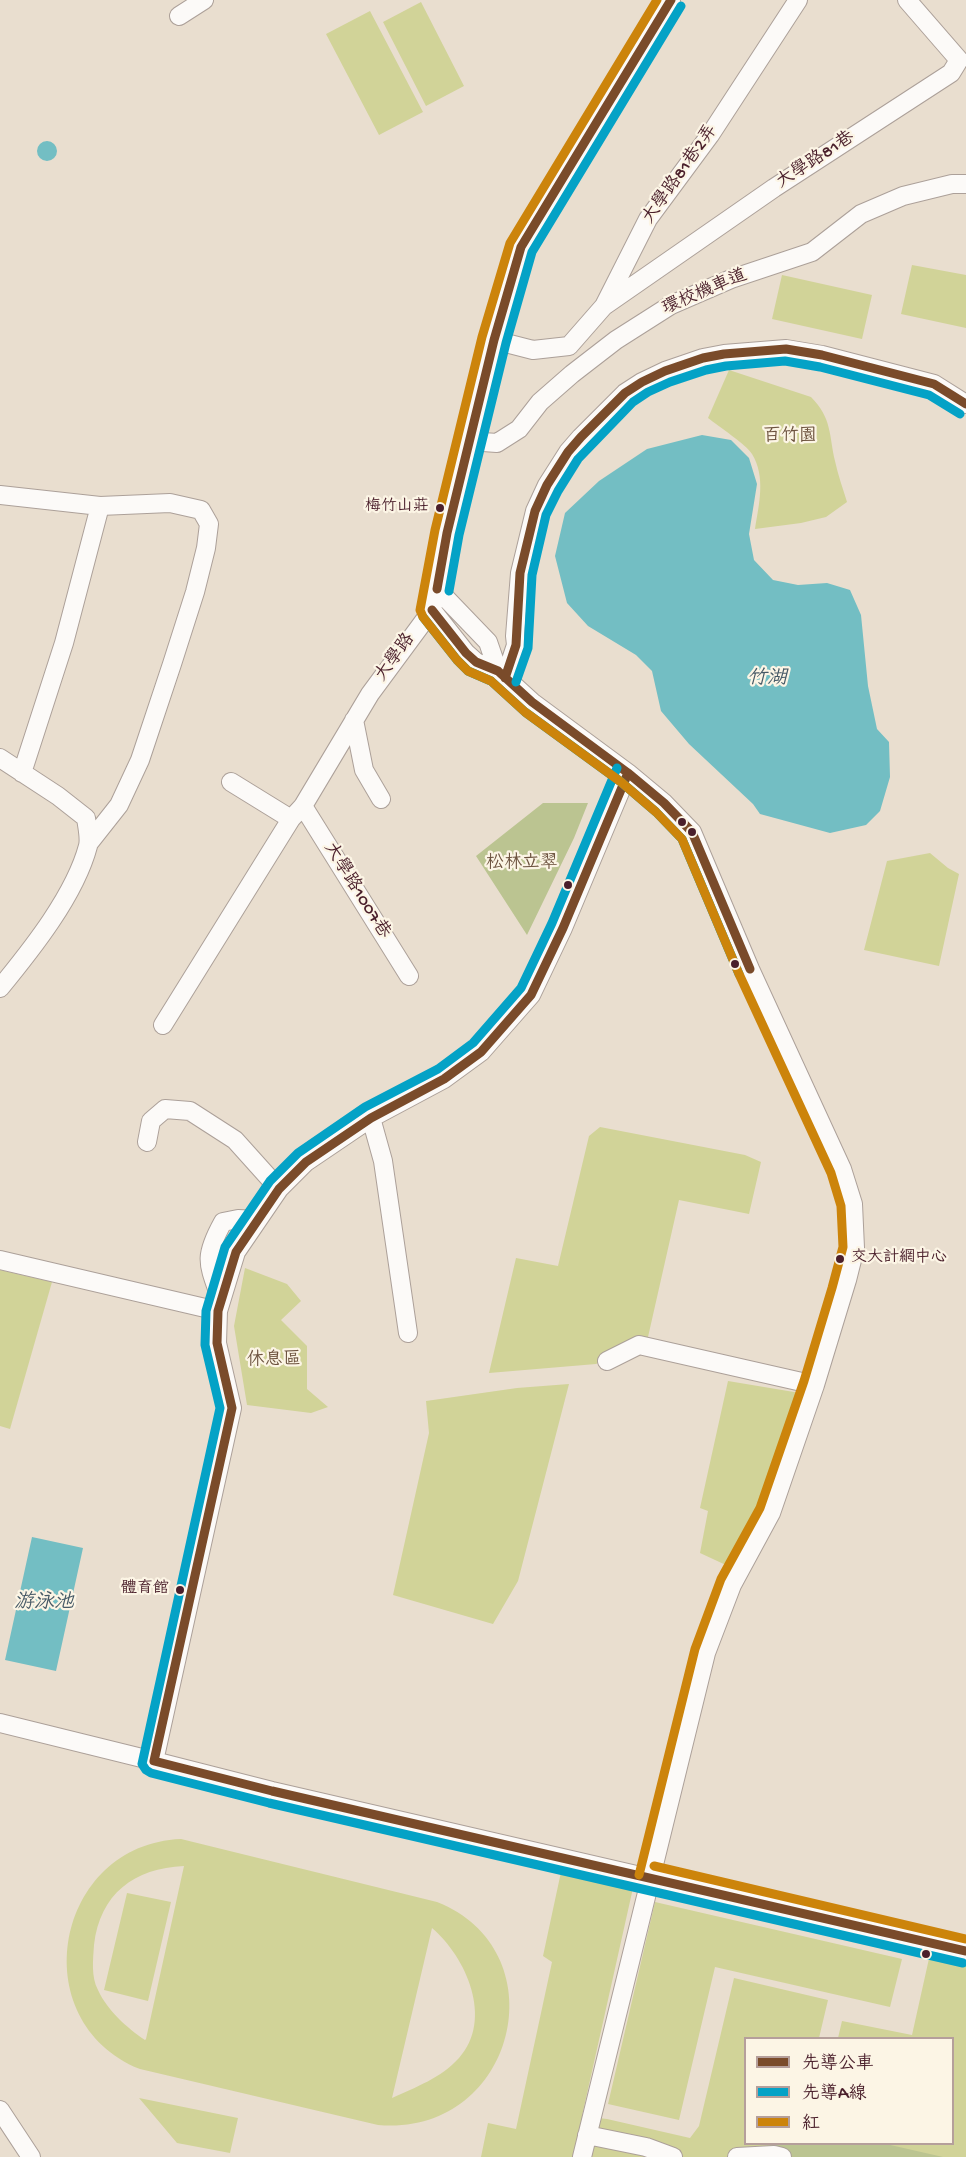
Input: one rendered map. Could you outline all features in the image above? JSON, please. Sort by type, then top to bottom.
[{"type":"street","points":[[179,16],[204,0]]},
{"type":"street","name":"大學路81巷2弄","points":[[494,340],[533,350],[569,346],[604,306],[648,219],[710,135],[798,0]]},
{"type":"street","name":"大學路81巷","points":[[604,306],[774,188],[951,73],[959,60],[907,0]]},
{"type":"street","name":"大學路","points":[[164,1025],[354,720],[432,610],[447,533],[469,441],[494,340],[521,247],[666,3]]},
{"type":"street","name":"環校機車道","points":[[469,441],[497,443],[519,429],[540,402],[572,374],[616,340],[671,305],[731,279],[812,252],[861,213],[903,196],[952,184],[966,184]]},
{"type":"street","points":[[502,675],[516,645],[520,573],[535,511],[547,485],[580,437],[626,393],[642,382],[665,371],[703,358],[786,349],[822,355],[934,384],[966,404]]},
{"type":"street","points":[[0,497],[100,506],[170,503],[201,510],[209,524],[206,548],[195,592],[140,760],[119,806],[89,843],[74,882],[31,950],[0,988]]},
{"type":"street","points":[[22,772],[64,643],[100,506]]},
{"type":"street","points":[[437,589],[488,642],[502,675]]},
{"type":"street","points":[[432,610],[466,653],[476,662],[502,675],[532,702],[628,773],[664,803],[692,832],[750,969],[842,1169],[853,1204],[855,1248],[814,1385],[771,1513],[732,1585],[706,1653],[582,2157]]},
{"type":"street","points":[[354,720],[364,770],[381,799]]},
{"type":"street","points":[[0,759],[58,796],[86,818],[89,843]]},
{"type":"street","points":[[154,1761],[232,1408],[217,1343],[219,1305],[236,1252],[279,1189],[306,1162],[371,1118],[444,1079],[481,1053],[531,995],[563,928],[628,773]]},
{"type":"street","points":[[231,782],[297,812]]},
{"type":"street","name":"大學路1007巷","points":[[297,812],[409,976]]},
{"type":"street","points":[[147,1142],[151,1121],[165,1109],[190,1111],[235,1140],[279,1189]]},
{"type":"street","points":[[371,1118],[383,1161],[408,1333]]},
{"type":"street","points":[[219,1305],[208,1263],[212,1242],[222,1222],[238,1219],[257,1220]]},
{"type":"street","points":[[0,1260],[219,1305]]},
{"type":"street","points":[[607,1361],[639,1345],[814,1385]]},
{"type":"street","points":[[0,1723],[272,1791],[966,1951]]},
{"type":"street","points":[[0,2110],[31,2157]]},
{"type":"street","points":[[587,2135],[646,2147],[673,2157]]},
{"type":"street","points":[[737,2157],[754,2155],[782,2157]]},
{"type":"green space","points":[[421,2],[464,86],[426,106],[383,22]]},
{"type":"green space","points":[[370,11],[423,112],[379,135],[326,34]]},
{"type":"green space","points":[[912,265],[966,275],[966,328],[901,314]]},
{"type":"green space","points":[[782,275],[872,295],[862,339],[772,319]]},
{"type":"green space","name":"百竹園","points":[[729,370],[811,397],[823,412],[826,420],[847,502],[826,517],[755,529],[760,491],[756,463],[752,454],[744,446],[708,418]]},
{"type":"green space","name":"松林立翠","points":[[543,803],[588,803],[574,838],[527,935],[476,856]]},
{"type":"green space","points":[[930,853],[959,874],[939,966],[864,950],[887,861]]},
{"type":"green space","points":[[600,1127],[745,1155],[761,1162],[749,1214],[679,1200],[648,1337],[596,1364],[489,1373],[516,1258],[558,1266],[589,1136]]},
{"type":"green space","name":"休息區","points":[[245,1268],[287,1284],[301,1301],[281,1320],[307,1346],[307,1389],[328,1407],[311,1413],[247,1405],[234,1326]]},
{"type":"green space","points":[[0,1270],[52,1282],[10,1429],[0,1426]]},
{"type":"green space","points":[[728,1381],[800,1393],[768,1491],[728,1566],[700,1553],[708,1511],[700,1508]]},
{"type":"green space","points":[[569,1384],[518,1581],[493,1624],[393,1595],[429,1433],[426,1401],[517,1388]]},
{"type":"green space","points":[[181,1839],[437,1902],[476,1926],[500,1959],[509,1997],[506,2036],[490,2073],[463,2102],[425,2121],[378,2125],[140,2069],[103,2046],[79,2014],[68,1976],[69,1938],[82,1901],[105,1870],[138,1848]],"holes":[[[184,1866],[146,2039],[145,2040],[112,2011],[96,1985],[93,1962],[98,1927],[104,1911],[122,1887],[150,1872]],[[432,1928],[444,1940],[465,1972],[475,2007],[474,2025],[469,2042],[452,2065],[428,2081],[392,2098]]]},
{"type":"green space","points":[[561,1872],[633,1888],[582,2116],[607,2119],[690,2138],[699,2126],[734,1978],[828,2000],[819,2037],[744,2037],[744,2145],[954,2145],[954,2037],[838,2037],[842,2021],[912,2035],[930,1954],[966,1962],[966,2157],[481,2157],[488,2123],[516,2129],[552,1962],[543,1956]]},
{"type":"green space","points":[[127,1893],[171,1902],[148,2001],[104,1990]]},
{"type":"green space","points":[[655,1902],[902,1959],[890,2007],[715,1967],[679,2120],[608,2104]]},
{"type":"green space","points":[[139,2098],[238,2118],[230,2153],[177,2143]]},
{"type":"green space","points":[[776,2145],[890,2145],[943,2157],[750,2157]]},
{"type":"water","points":[[43,141],[51,141],[57,147],[57,155],[51,161],[43,161],[37,155],[37,147]]},
{"type":"water","name":"竹湖","points":[[702,435],[731,440],[749,458],[757,484],[749,534],[754,560],[773,580],[798,585],[827,583],[850,590],[861,615],[868,686],[877,729],[889,742],[890,777],[880,811],[866,825],[830,833],[760,814],[753,804],[689,744],[661,711],[652,671],[636,655],[588,626],[567,603],[555,556],[565,513],[599,481],[647,449]]},
{"type":"water","name":"游泳池","points":[[32,1537],[83,1548],[56,1671],[5,1660]]},
{"type":"transit line","name":"紅","points":[[639,1875],[695,1649],[721,1579],[760,1508],[804,1381],[843,1247],[841,1206],[831,1173],[739,974],[682,839],[656,812],[621,782],[525,712],[491,681],[468,671],[423,617],[420,610],[435,530],[482,337],[510,243],[657,0]]},
{"type":"transit line","name":"先導公車","points":[[437,589],[447,533],[494,340],[521,247],[671,0]]},
{"type":"transit line","name":"先導A線","points":[[449,591],[459,535],[506,343],[532,252],[681,6]]},
{"type":"transit line","name":"先導公車","points":[[505,678],[516,645],[520,573],[535,511],[547,485],[568,452],[581,437],[625,393],[642,382],[665,371],[703,358],[786,349],[822,355],[934,384],[966,404]]},
{"type":"transit line","name":"先導A線","points":[[516,682],[528,648],[532,575],[546,515],[578,459],[633,402],[648,392],[706,370],[785,361],[820,367],[929,395],[960,414]]},
{"type":"transit line","name":"先導公車","points":[[432,610],[466,653],[476,662],[498,671],[532,702],[628,773],[664,803],[692,832],[750,969]]},
{"type":"transit line","name":"先導A線","points":[[423,617],[468,671],[491,681],[525,712],[621,782],[656,812],[682,839],[739,974]]},
{"type":"transit line","name":"先導A線","points":[[617,768],[552,923],[521,988],[473,1043],[438,1069],[365,1107],[298,1153],[270,1181],[225,1247],[206,1311],[205,1345],[220,1408],[142,1764],[151,1773],[269,1803],[963,1963]]},
{"type":"transit line","name":"先導公車","points":[[628,773],[563,928],[531,995],[481,1052],[444,1079],[371,1118],[306,1162],[279,1189],[236,1252],[218,1311],[217,1343],[232,1408],[154,1761],[272,1791],[966,1951]]},
{"type":"transit line","name":"紅","points":[[654,1866],[966,1939]]},
{"type":"place","name":"梅竹山莊","points":[[440,508]]},
{"type":"place","name":"交大計網中心","points":[[840,1259]]},
{"type":"place","name":"體育館","points":[[180,1590]]}]
